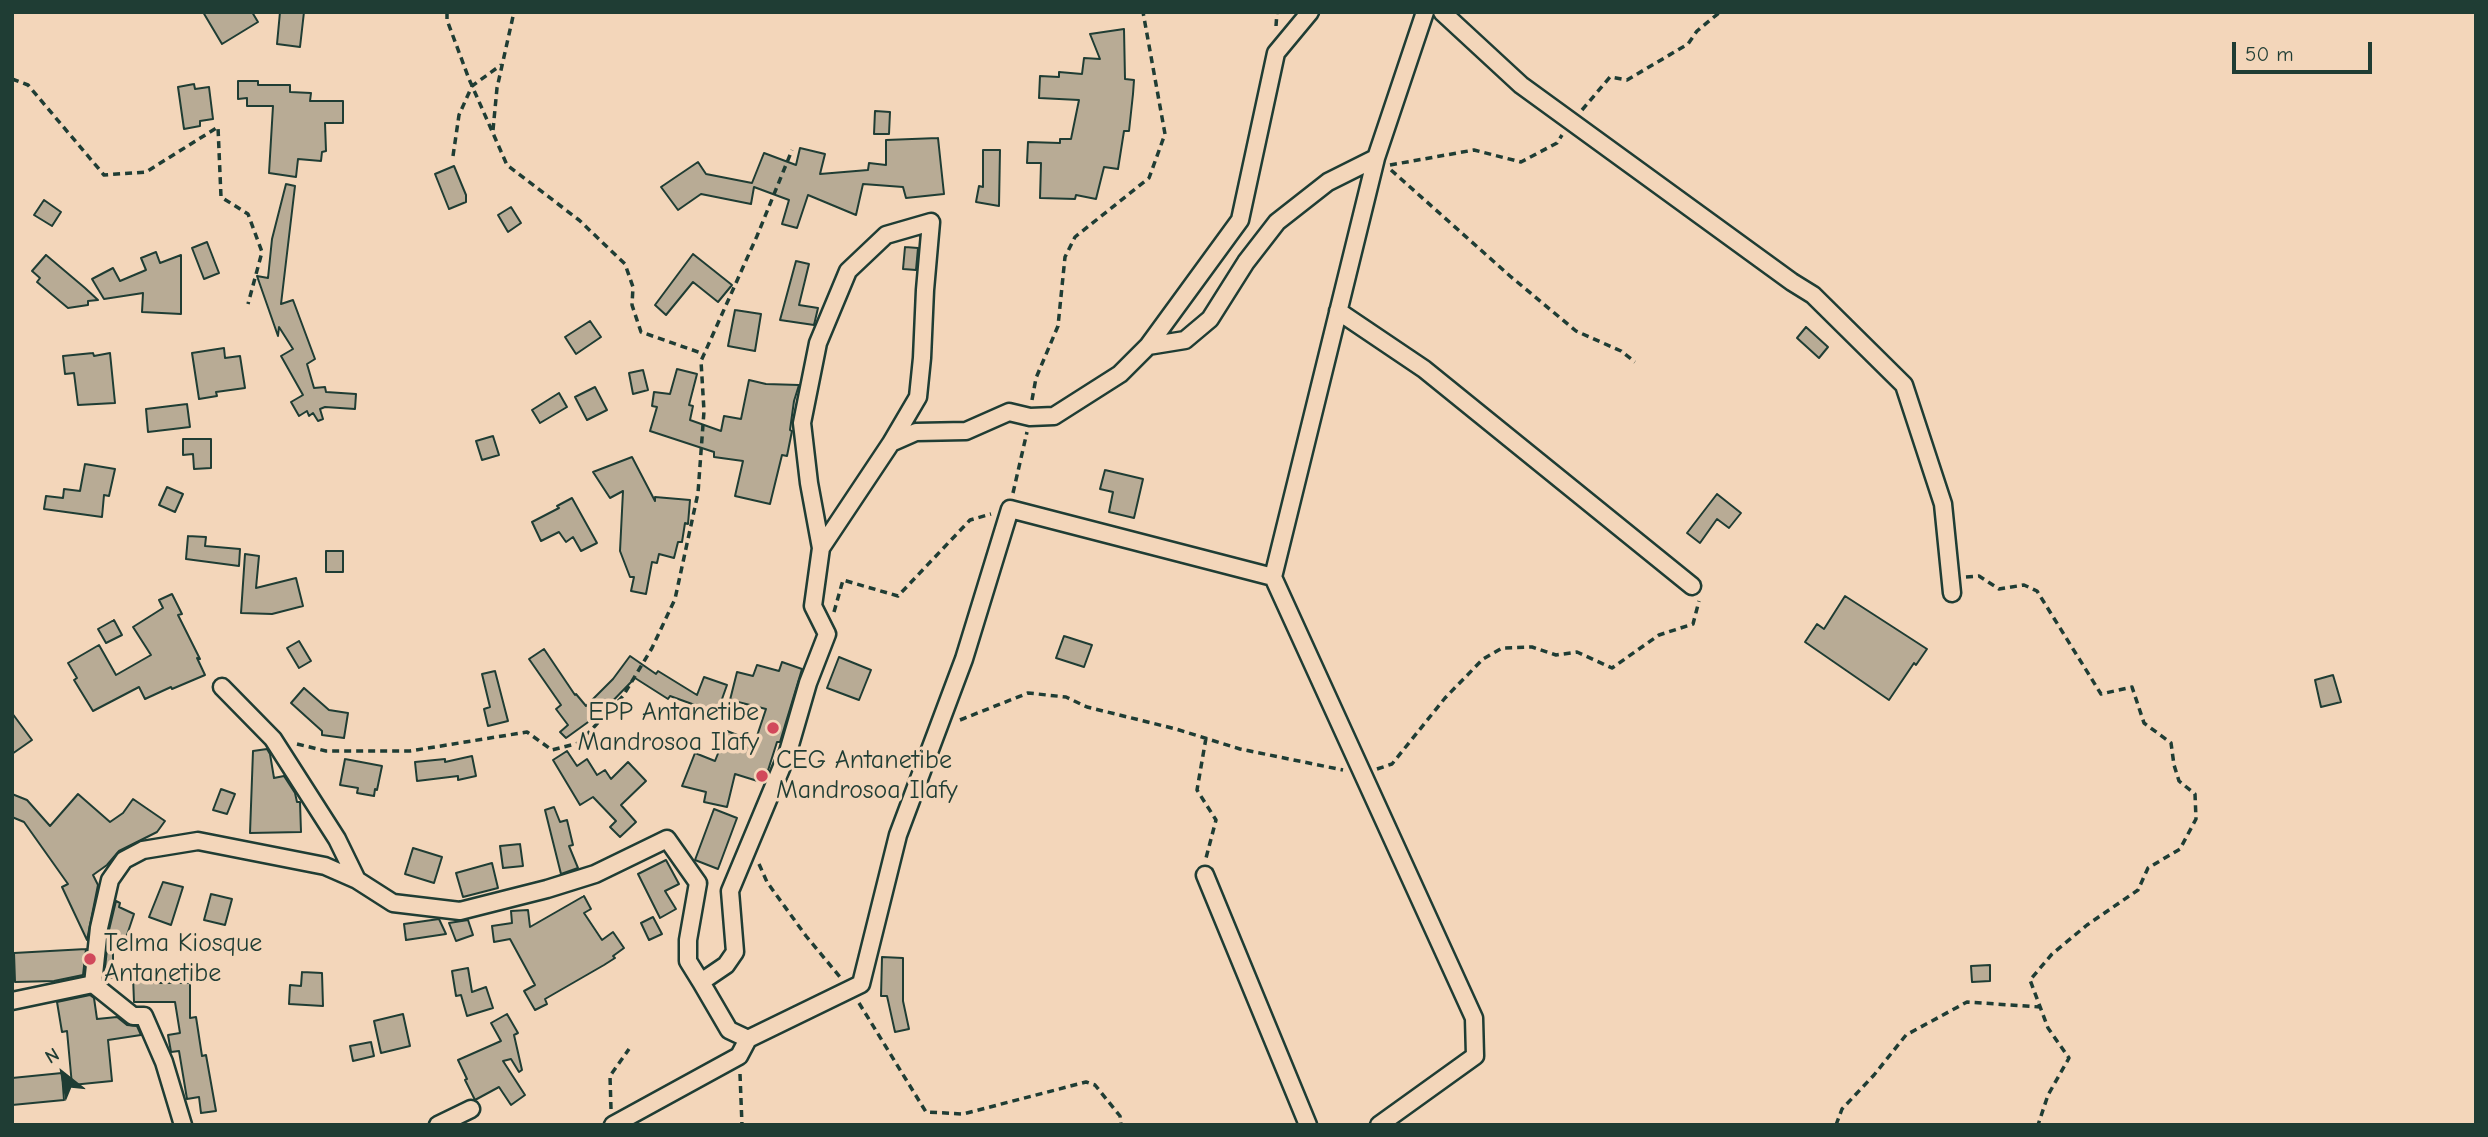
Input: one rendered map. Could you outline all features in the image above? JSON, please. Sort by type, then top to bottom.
[{"type":"street","points":[[891,443],[916,432],[966,431],[1009,412],[1030,417],[1054,416],[1120,374],[1148,346],[1240,220],[1276,53],[1310,12]]},
{"type":"street","points":[[1379,1125],[1475,1056],[1474,1018],[1273,577],[1338,310],[1425,12]]},
{"type":"street","points":[[1442,12],[1521,86],[1813,295],[1904,385],[1943,504],[1951,585]]},
{"type":"street","points":[[1148,346],[1185,340],[1210,319],[1277,222],[1328,183],[1381,162]]},
{"type":"street","points":[[701,982],[726,965],[735,952],[730,891],[788,752],[808,684],[827,634],[813,606],[821,548],[802,423],[818,343],[848,271],[886,235],[931,222],[918,397],[891,443],[821,548]]},
{"type":"street","points":[[1338,310],[1424,369],[1692,586]]},
{"type":"street","points":[[612,1119],[739,1056],[748,1039],[852,991],[861,984],[898,835],[964,659],[1010,509],[1273,577]]},
{"type":"street","points":[[222,687],[273,739],[337,839],[357,880]]},
{"type":"street","points":[[93,984],[99,928],[110,880],[124,860],[143,850],[198,841],[326,866],[357,880],[393,903],[460,911],[595,874],[667,839],[698,883],[688,940],[688,961],[729,1030],[748,1039]]},
{"type":"street","points":[[1205,875],[1308,1125]]},
{"type":"street","points":[[12,1001],[93,984]]},
{"type":"street","points":[[93,984],[133,1016],[144,1016],[164,1062],[183,1125]]},
{"type":"street","points":[[438,1125],[471,1109]]},
{"type":"path","points":[[447,12],[447,20],[472,86],[508,165],[579,220],[625,264],[633,287],[632,305],[641,332],[704,354]]},
{"type":"path","points":[[493,132],[497,88],[514,12]]},
{"type":"path","points":[[827,634],[843,580],[898,596],[970,520],[1010,509],[1036,378],[1058,326],[1065,257],[1075,237],[1149,178],[1165,134],[1143,12]]},
{"type":"path","points":[[453,156],[459,115],[472,86],[502,64]]},
{"type":"path","points":[[12,79],[28,85],[104,175],[146,172],[218,127],[221,197],[248,214],[262,252],[248,304]]},
{"type":"path","points":[[273,739],[326,751],[410,751],[527,732],[552,750],[579,743],[623,696],[652,648],[675,599],[698,493],[704,411],[701,361],[792,150]]},
{"type":"path","points":[[1381,162],[1576,331],[1622,351],[1636,362]]},
{"type":"path","points":[[1951,585],[1979,576],[1999,589],[2024,585],[2036,591],[2101,694],[2132,687],[2144,723],[2171,743],[2179,781],[2195,794],[2196,819],[2180,849],[2148,868],[2138,890],[2087,925],[2052,954],[2031,980],[2048,1028],[2069,1058],[2048,1095],[2038,1125]]},
{"type":"path","points":[[1205,875],[1204,867],[1216,820],[1197,790],[1206,738]]},
{"type":"path","points":[[750,843],[767,882],[806,936],[852,991],[926,1112],[963,1114],[1086,1082],[1095,1085],[1120,1116],[1121,1125]]},
{"type":"path","points":[[1836,1125],[1842,1109],[1906,1035],[1967,1002],[2040,1007]]},
{"type":"path","points":[[612,1119],[610,1076],[629,1049]]},
{"type":"path","points":[[739,1056],[742,1125]]},
{"type":"building","points":[[203,12],[252,12],[258,22],[222,44]]},
{"type":"building","points":[[280,12],[304,12],[300,47],[277,44]]},
{"type":"building","points":[[1124,29],[1125,79],[1134,80],[1129,131],[1124,131],[1118,169],[1104,167],[1096,199],[1076,195],[1075,199],[1040,198],[1041,163],[1027,163],[1028,142],[1060,143],[1060,139],[1071,139],[1079,100],[1039,98],[1040,76],[1059,77],[1059,72],[1082,74],[1084,58],[1100,59],[1090,34]]},
{"type":"building","points":[[238,81],[258,81],[258,85],[290,85],[290,92],[311,93],[310,101],[343,101],[343,123],[325,123],[326,151],[322,152],[321,161],[298,159],[296,177],[269,173],[273,106],[247,106],[247,98],[238,99]]},
{"type":"building","points":[[194,84],[195,89],[209,87],[213,119],[200,121],[200,126],[184,129],[178,87]]},
{"type":"building","points":[[875,111],[890,112],[889,134],[874,134]]},
{"type":"building","points":[[938,138],[944,194],[906,198],[903,187],[863,184],[856,215],[808,195],[797,228],[782,224],[789,200],[754,187],[751,204],[701,194],[678,210],[661,187],[698,162],[706,174],[752,183],[764,153],[796,165],[800,148],[825,154],[820,174],[868,170],[869,163],[886,165],[886,140]]},
{"type":"building","points":[[983,150],[1000,150],[999,206],[976,202],[979,186],[983,187]]},
{"type":"building","points":[[454,166],[466,195],[466,202],[449,209],[435,174]]},
{"type":"building","points":[[286,184],[295,186],[281,304],[293,300],[315,359],[307,364],[314,388],[325,387],[326,392],[356,394],[355,409],[325,407],[320,409],[323,419],[318,421],[313,413],[309,416],[307,411],[299,416],[291,402],[303,395],[281,356],[293,349],[279,327],[278,336],[257,276],[268,278],[272,239]]},
{"type":"building","points":[[44,200],[61,212],[52,226],[34,215]]},
{"type":"building","points":[[511,207],[521,223],[508,232],[498,215]]},
{"type":"building","points":[[207,242],[219,273],[204,279],[192,248]]},
{"type":"building","points":[[905,247],[918,248],[916,270],[903,269]]},
{"type":"building","points":[[156,252],[160,263],[181,255],[181,314],[142,312],[143,293],[104,299],[92,279],[113,268],[120,281],[146,270],[141,258]]},
{"type":"building","points":[[693,254],[732,285],[718,302],[693,282],[666,315],[655,305]]},
{"type":"building","points":[[46,255],[98,300],[88,301],[88,305],[68,308],[37,282],[40,278],[32,271]]},
{"type":"building","points":[[796,261],[809,264],[799,305],[818,308],[814,325],[780,320]]},
{"type":"building","points":[[735,310],[761,314],[755,351],[728,346]]},
{"type":"building","points":[[590,321],[601,337],[576,354],[565,337]]},
{"type":"building","points":[[1806,327],[1828,347],[1819,358],[1797,338]]},
{"type":"building","points":[[224,348],[225,358],[240,356],[245,388],[216,392],[217,396],[199,399],[192,353]]},
{"type":"building","points":[[93,353],[94,356],[110,353],[115,403],[78,405],[74,373],[65,374],[63,356]]},
{"type":"building","points":[[677,369],[697,374],[689,405],[693,406],[690,420],[721,431],[724,416],[741,419],[749,380],[766,384],[799,385],[794,401],[787,456],[782,455],[770,504],[735,496],[743,461],[714,457],[714,452],[650,431],[657,407],[652,406],[654,392],[670,394]]},
{"type":"building","points":[[643,370],[648,390],[633,394],[629,373]]},
{"type":"building","points":[[595,387],[607,410],[587,420],[575,397]]},
{"type":"building","points":[[559,393],[567,407],[540,423],[532,410]]},
{"type":"building","points":[[187,404],[190,427],[148,432],[146,409]]},
{"type":"building","points":[[493,436],[499,455],[482,460],[476,441]]},
{"type":"building","points":[[183,439],[211,439],[211,468],[194,469],[193,454],[183,455]]},
{"type":"building","points":[[632,457],[655,501],[655,497],[690,500],[688,524],[685,523],[682,542],[678,542],[674,558],[659,554],[657,563],[652,562],[646,594],[631,591],[634,577],[630,577],[620,551],[623,491],[610,498],[593,472]]},
{"type":"building","points":[[85,464],[115,469],[109,496],[104,495],[102,517],[44,509],[46,496],[63,498],[64,489],[80,491]]},
{"type":"building","points":[[1105,470],[1143,479],[1134,518],[1109,512],[1113,492],[1100,489]]},
{"type":"building","points":[[167,487],[183,494],[175,512],[159,505]]},
{"type":"building","points":[[1717,494],[1741,513],[1729,528],[1717,519],[1700,543],[1687,533]]},
{"type":"building","points":[[572,498],[597,543],[581,551],[573,537],[566,542],[559,532],[541,541],[532,522]]},
{"type":"building","points":[[188,536],[206,537],[205,546],[240,549],[239,566],[186,559]]},
{"type":"building","points":[[326,551],[343,551],[343,572],[326,572]]},
{"type":"building","points":[[245,554],[259,556],[256,588],[296,578],[303,606],[272,614],[241,613]]},
{"type":"building","points":[[172,594],[182,614],[178,615],[205,675],[145,699],[139,687],[93,711],[74,680],[77,678],[68,663],[99,645],[116,675],[151,655],[133,627],[163,608],[159,600]]},
{"type":"building","points":[[1845,596],[1927,649],[1889,700],[1805,642],[1817,624],[1824,629]]},
{"type":"building","points":[[114,620],[122,635],[106,643],[98,629]]},
{"type":"building","points":[[1064,636],[1092,645],[1084,667],[1056,658]]},
{"type":"building","points":[[299,641],[311,661],[299,668],[287,648]]},
{"type":"building","points":[[544,649],[575,695],[586,706],[613,679],[630,656],[656,674],[658,671],[697,695],[704,677],[727,685],[717,713],[670,696],[668,699],[635,678],[602,712],[566,738],[560,732],[568,725],[556,709],[561,705],[529,659]]},
{"type":"building","points":[[839,657],[871,670],[859,700],[827,688]]},
{"type":"building","points":[[782,662],[802,669],[780,742],[777,742],[764,783],[735,774],[727,807],[704,802],[706,792],[682,786],[695,753],[715,761],[727,731],[755,742],[766,709],[730,700],[737,672],[753,676],[757,665],[779,671]]},
{"type":"building","points":[[495,671],[508,721],[488,726],[484,709],[490,707],[482,674]]},
{"type":"building","points":[[2333,675],[2341,702],[2321,707],[2315,680]]},
{"type":"building","points":[[304,688],[329,710],[348,713],[344,738],[322,735],[322,731],[291,703]]},
{"type":"building","points":[[12,713],[32,740],[12,754]]},
{"type":"building","points":[[267,749],[274,778],[284,776],[295,793],[297,802],[300,802],[301,832],[250,833],[253,751]]},
{"type":"building","points":[[567,751],[577,766],[587,759],[597,775],[605,770],[611,779],[628,762],[646,781],[621,805],[636,822],[620,837],[610,827],[616,821],[593,797],[580,805],[553,760]]},
{"type":"building","points":[[472,756],[476,776],[458,780],[458,776],[417,781],[415,762],[445,759],[445,762]]},
{"type":"building","points":[[345,759],[382,766],[374,796],[357,793],[358,788],[340,785]]},
{"type":"building","points":[[221,789],[235,794],[227,814],[213,810]]},
{"type":"building","points":[[12,794],[27,800],[50,826],[78,794],[110,822],[123,813],[133,799],[165,821],[157,832],[119,851],[107,865],[93,875],[98,885],[87,940],[62,887],[68,884],[24,822],[12,817]]},
{"type":"building","points":[[554,807],[560,822],[567,820],[573,845],[569,846],[578,868],[561,874],[545,810]]},
{"type":"building","points":[[714,809],[737,818],[718,869],[695,860]]},
{"type":"building","points":[[520,844],[523,866],[503,868],[500,846]]},
{"type":"building","points":[[413,848],[442,857],[434,883],[405,874]]},
{"type":"building","points":[[666,860],[679,884],[665,891],[676,909],[660,918],[638,874]]},
{"type":"building","points":[[492,863],[498,888],[463,897],[456,873]]},
{"type":"building","points":[[163,882],[183,887],[171,925],[149,917]]},
{"type":"building","points":[[211,894],[232,899],[225,925],[204,920]]},
{"type":"building","points":[[584,896],[591,909],[584,913],[602,940],[613,932],[624,948],[613,956],[615,958],[545,999],[547,1004],[535,1010],[524,991],[535,985],[510,939],[494,942],[492,926],[512,923],[511,911],[528,910],[530,927]]},
{"type":"building","points":[[116,901],[120,903],[119,907],[134,914],[124,944],[113,940],[113,978],[104,978],[109,930]]},
{"type":"building","points":[[653,917],[662,934],[649,940],[641,923]]},
{"type":"building","points":[[439,919],[446,934],[406,940],[404,924]]},
{"type":"building","points":[[468,920],[473,935],[456,941],[449,923]]},
{"type":"building","points":[[86,949],[83,975],[54,981],[15,982],[14,953]]},
{"type":"building","points":[[882,957],[903,958],[903,1001],[909,1029],[895,1032],[887,996],[881,996]]},
{"type":"building","points":[[1990,965],[1990,981],[1972,982],[1971,966]]},
{"type":"building","points":[[468,968],[472,992],[486,987],[493,1008],[467,1016],[461,995],[456,996],[452,971]]},
{"type":"building","points":[[302,972],[322,973],[323,1006],[289,1004],[290,985],[301,986]]},
{"type":"building","points":[[152,975],[153,983],[190,983],[190,1018],[196,1017],[202,1056],[206,1055],[216,1111],[201,1113],[199,1097],[187,1099],[179,1051],[171,1052],[168,1035],[180,1033],[175,1002],[134,1002],[133,976]]},
{"type":"building","points":[[90,995],[94,998],[97,1019],[117,1017],[127,1025],[137,1026],[141,1035],[108,1040],[112,1081],[72,1085],[67,1031],[62,1032],[57,1002]]},
{"type":"building","points":[[403,1014],[410,1046],[381,1053],[374,1021]]},
{"type":"building","points":[[507,1014],[518,1033],[514,1035],[522,1070],[519,1072],[511,1059],[503,1061],[525,1095],[511,1105],[499,1087],[475,1100],[458,1060],[501,1041],[491,1023]]},
{"type":"building","points":[[371,1042],[374,1056],[353,1061],[350,1046]]},
{"type":"building","points":[[62,1073],[64,1100],[12,1105],[12,1078]]},
{"type":"place","name":"EPP Antanetibe Mandrosoa Ilafy","points":[[773,728]]},
{"type":"place","name":"CEG Antanetibe Mandrosoa Ilafy","points":[[762,776]]},
{"type":"place","name":"Telma Kiosque Antanetibe","points":[[90,959]]}]
